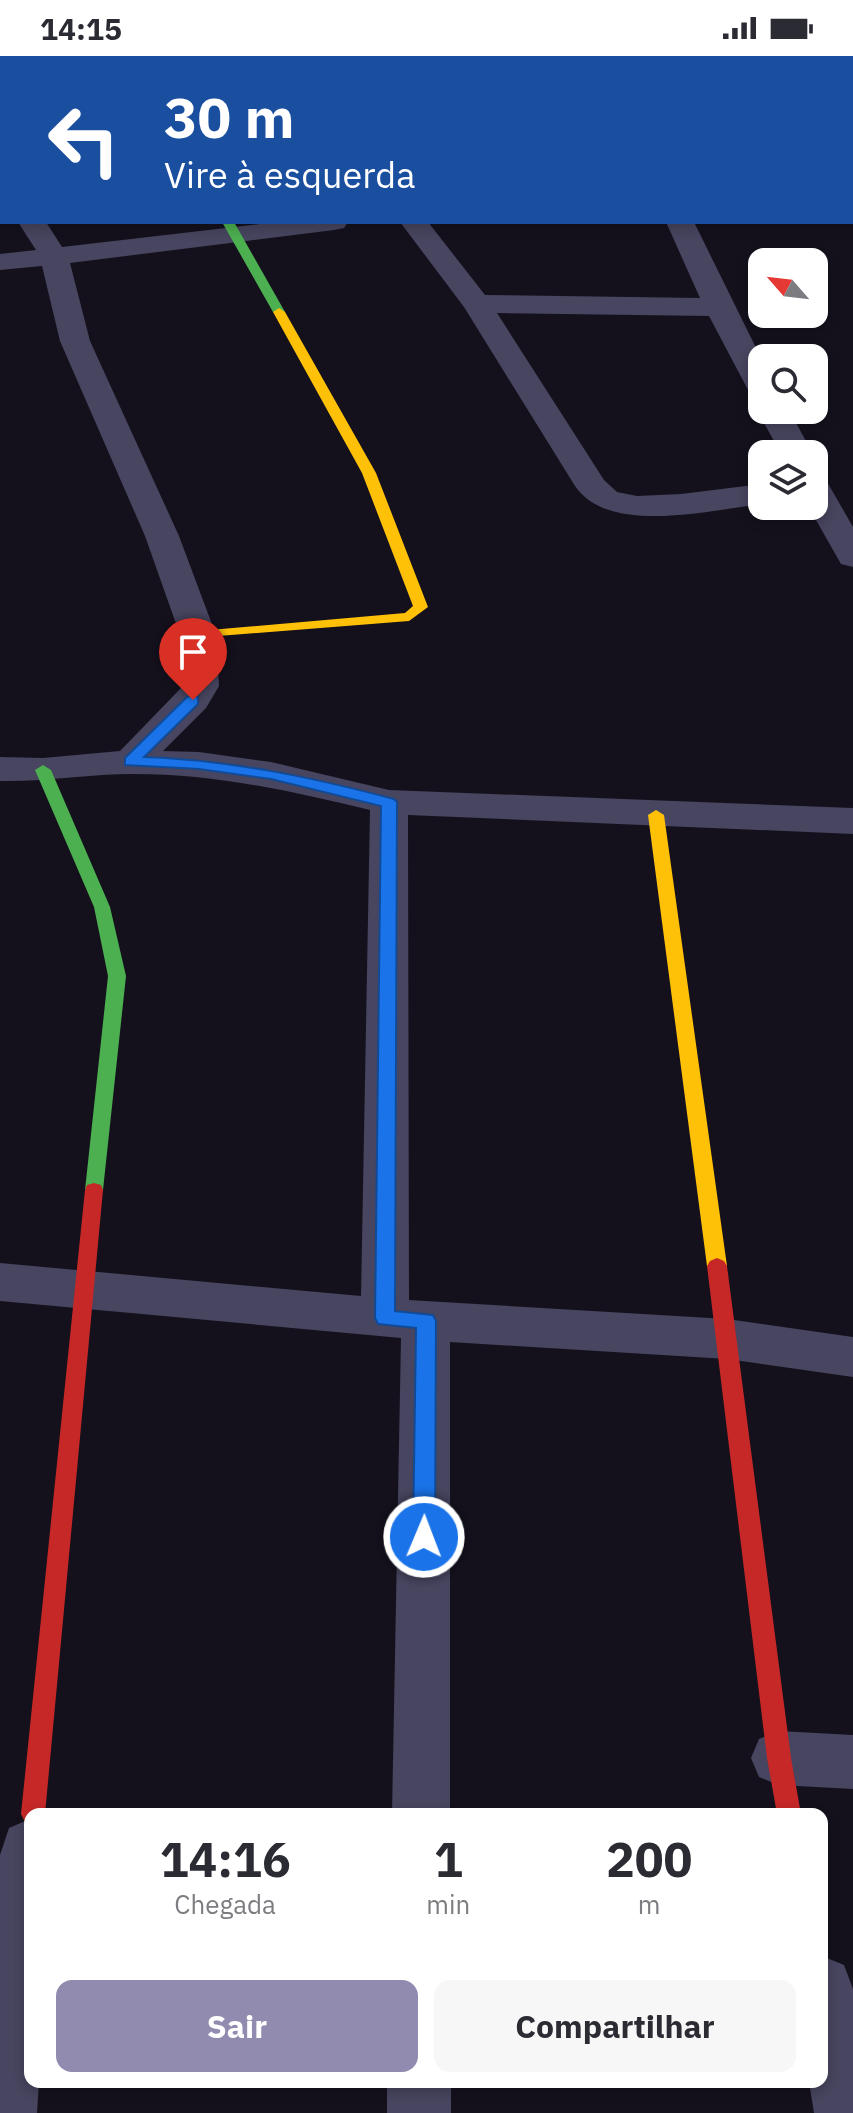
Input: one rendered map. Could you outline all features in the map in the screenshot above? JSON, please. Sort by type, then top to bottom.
[{"type":"street","points":[[33,224],[54,255],[75,341],[162,536],[198,635],[201,686],[193,700],[131,762]]},
{"type":"street","points":[[0,262],[233,229],[305,224]]},
{"type":"street","points":[[416,224],[477,304],[591,486],[604,498],[619,503],[651,505],[748,495]]},
{"type":"street","points":[[681,224],[748,362]]},
{"type":"street","points":[[198,635],[409,617],[421,607],[369,473],[233,229]]},
{"type":"street","points":[[477,304],[719,307]]},
{"type":"street","points":[[828,513],[853,557]]},
{"type":"street","points":[[0,769],[43,770],[131,762],[199,764],[271,774],[389,802],[853,821]]},
{"type":"street","points":[[34,1808],[83,1291],[117,976],[102,907],[43,770]]},
{"type":"street","points":[[389,802],[421,1808]]},
{"type":"street","points":[[656,815],[788,1808]]},
{"type":"street","points":[[0,1282],[406,1320],[727,1339],[853,1357]]},
{"type":"street","points":[[779,1758],[853,1762]]},
{"type":"street","points":[[5,2113],[24,1912]]},
{"type":"street","points":[[828,2018],[846,2113]]},
{"type":"street","points":[[419,2088],[419,2113]]},
{"type":"traffic: fast","points":[[229,224],[279,312]]},
{"type":"traffic: fast","points":[[43,770],[102,907],[117,976],[94,1190]]},
{"type":"traffic: slow","points":[[198,635],[409,617],[421,607],[369,473],[279,312]]},
{"type":"traffic: slow","points":[[656,815],[717,1266]]},
{"type":"traffic: jam","points":[[34,1808],[94,1190]]},
{"type":"traffic: jam","points":[[717,1266],[788,1808]]},
{"type":"route","points":[[193,700],[131,762],[199,764],[271,774],[389,802],[385,1318],[426,1321],[424,1537]]}]
